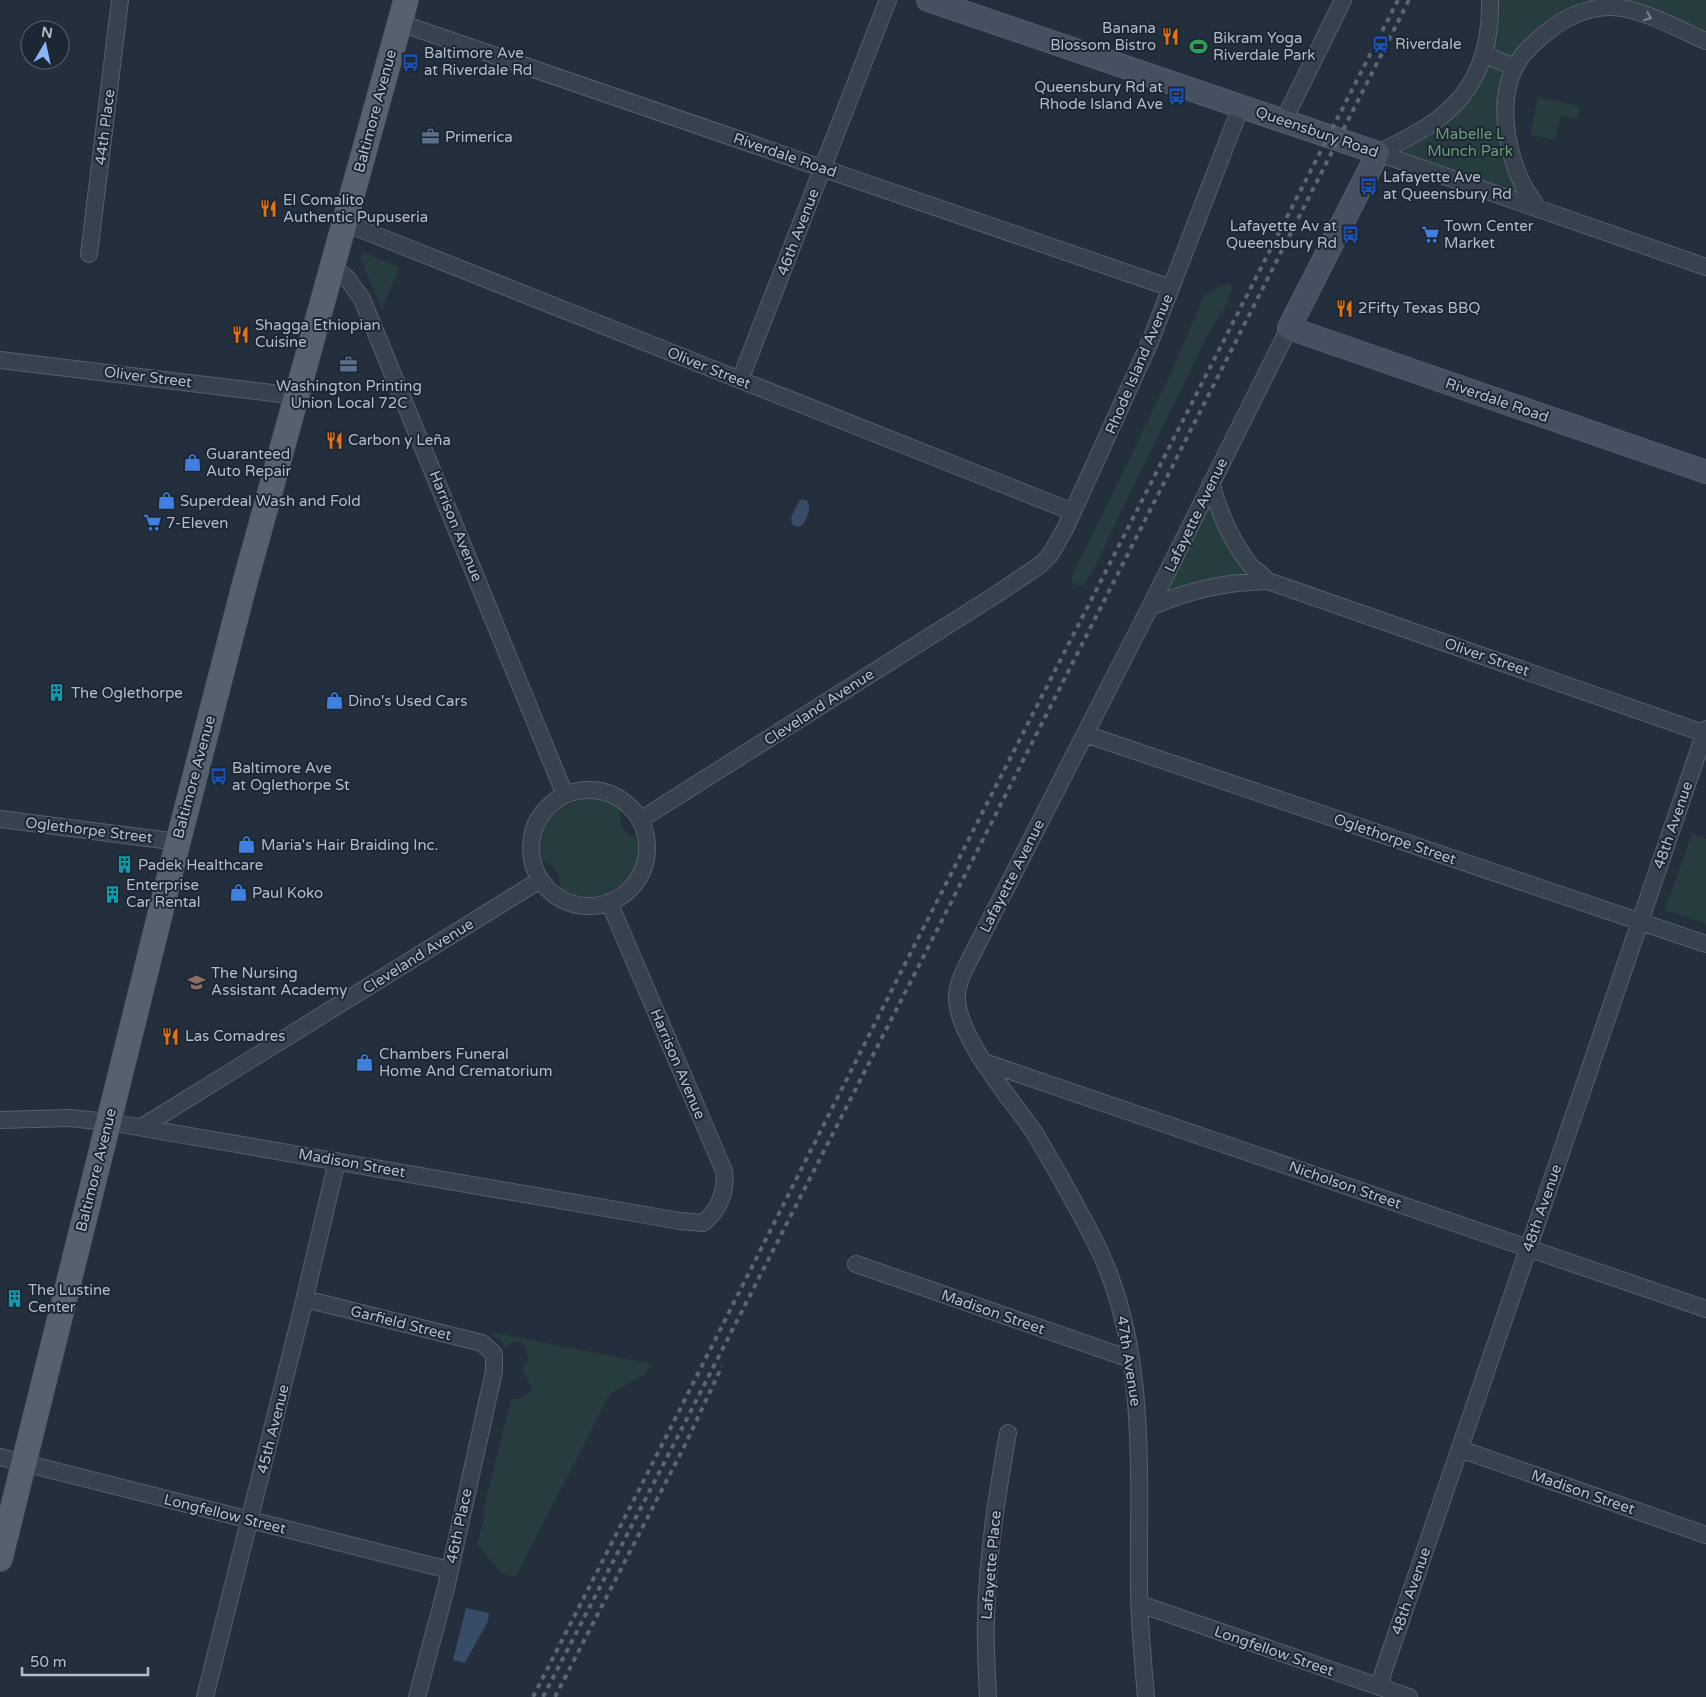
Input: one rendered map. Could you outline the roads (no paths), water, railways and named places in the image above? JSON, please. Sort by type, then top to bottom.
[{"type":"main road","name":"Baltimore Avenue","points":[[0,1559],[178,842],[244,586],[403,11]]},
{"type":"street","name":"44th Place","points":[[89,254],[120,0]]},
{"type":"street","name":"46th Avenue","points":[[740,380],[888,0]]},
{"type":"street","name":"Queensbury Road","points":[[928,0],[1284,120],[1706,267]]},
{"type":"street","points":[[1284,120],[1343,0]]},
{"type":"street","points":[[1378,153],[1439,119],[1472,82],[1484,55],[1489,37],[1490,0]]},
{"type":"street","points":[[1538,209],[1522,185],[1513,160],[1506,112],[1507,95],[1515,67],[1528,48],[1562,21],[1593,9],[1609,7],[1636,12],[1706,41]]},
{"type":"street","name":"Riverdale Road","points":[[403,11],[822,168],[1171,288]]},
{"type":"street","points":[[1484,55],[1515,67]]},
{"type":"street","name":"Rhode Island Avenue","points":[[997,594],[1050,556],[1073,512],[1150,342],[1241,106]]},
{"type":"street","name":"Lafayette Avenue","points":[[984,1062],[971,1044],[964,1028],[957,1000],[958,988],[969,961],[1150,607],[1378,153]]},
{"type":"street","name":"Oliver Street","points":[[345,223],[1073,512]]},
{"type":"street","name":"Harrison Avenue","points":[[332,266],[349,280],[365,306],[565,795]]},
{"type":"street","name":"Riverdale Road","points":[[1289,328],[1706,472]]},
{"type":"street","name":"Oliver Street","points":[[0,360],[297,396]]},
{"type":"street","name":"Oliver Street","points":[[1212,482],[1219,510],[1233,539],[1251,565],[1268,581]]},
{"type":"street","name":"Oliver Street","points":[[1150,607],[1178,595],[1210,586],[1248,581],[1268,581],[1706,732]]},
{"type":"street","name":"Cleveland Avenue","points":[[640,820],[997,594]]},
{"type":"street","name":"48th Avenue","points":[[1380,1687],[1384,1670],[1528,1248],[1706,732]]},
{"type":"street","name":"Oglethorpe Street","points":[[1085,734],[1706,944]]},
{"type":"street","points":[[588,790],[608,793],[624,802],[640,820],[647,842],[644,868],[636,883],[628,891],[609,902],[592,906],[571,903],[551,892],[540,880],[534,868],[531,851],[534,830],[542,814],[552,803],[565,795],[588,790]]},
{"type":"street","name":"Oglethorpe Street","points":[[0,819],[178,842]]},
{"type":"street","name":"Cleveland Avenue","points":[[142,1128],[540,880]]},
{"type":"street","name":"Harrison Avenue","points":[[609,902],[724,1171],[722,1199],[714,1212],[703,1223]]},
{"type":"street","name":"Nicholson Street","points":[[984,1062],[1706,1309]]},
{"type":"street","name":"47th Avenue","points":[[984,1062],[1035,1134],[1076,1205],[1099,1250],[1120,1305],[1130,1359],[1139,1432],[1140,1604],[1146,1697]]},
{"type":"street","name":"Madison Street","points":[[0,1120],[69,1118],[109,1122],[680,1221],[703,1223]]},
{"type":"street","name":"45th Avenue","points":[[205,1697],[305,1299],[337,1161]]},
{"type":"street","name":"Madison Street","points":[[856,1264],[1130,1359]]},
{"type":"street","name":"Garfield Street","points":[[305,1299],[482,1343],[494,1354]]},
{"type":"street","name":"46th Place","points":[[417,1697],[450,1570],[494,1371],[494,1354]]},
{"type":"street","name":"Lafayette Place","points":[[988,1697],[986,1620],[989,1561],[996,1499],[1008,1433]]},
{"type":"street","name":"Madison Street","points":[[1460,1449],[1706,1534]]},
{"type":"street","name":"Longfellow Street","points":[[0,1457],[450,1570]]},
{"type":"street","name":"Longfellow Street","points":[[1140,1604],[1408,1697]]},
{"type":"water","points":[[800,500],[806,500],[809,509],[803,525],[797,527],[792,524],[791,517]]},
{"type":"water","points":[[466,1608],[489,1613],[488,1621],[465,1663],[453,1660]]},
{"type":"railway","points":[[533,1697],[1398,0]]},
{"type":"railway","points":[[543,1697],[934,936],[1409,0]]},
{"type":"railway","points":[[555,1697],[686,1443],[722,1366]]},
{"type":"place","name":"Banana Blossom Bistro","points":[[1170,37]]},
{"type":"place","name":"Riverdale","points":[[1381,44]]},
{"type":"place","name":"Bikram Yoga Riverdale Park","points":[[1199,47]]},
{"type":"place","name":"Baltimore Ave at Riverdale Rd","points":[[410,62]]},
{"type":"place","name":"Queensbury Rd at Rhode Island Ave","points":[[1177,96]]},
{"type":"place","name":"Primerica","points":[[431,137]]},
{"type":"place","name":"Lafayette Ave at Queensbury Rd","points":[[1369,186]]},
{"type":"place","name":"El Comalito Authentic Pupuseria","points":[[269,209]]},
{"type":"place","name":"Lafayette Av at Queensbury Rd","points":[[1351,235]]},
{"type":"place","name":"Town Center Market","points":[[1430,235]]},
{"type":"place","name":"2Fifty Texas BBQ","points":[[1344,308]]},
{"type":"place","name":"Shagga Ethiopian Cuisine","points":[[241,334]]},
{"type":"place","name":"Washington Printing Union Local 72C","points":[[349,365]]},
{"type":"place","name":"Carbon y Leña","points":[[334,440]]},
{"type":"place","name":"Guaranteed Auto Repair","points":[[192,463]]},
{"type":"place","name":"Superdeal Wash and Fold","points":[[166,501]]},
{"type":"place","name":"7-Eleven","points":[[152,523]]},
{"type":"place","name":"The Oglethorpe","points":[[57,693]]},
{"type":"place","name":"Dino's Used Cars","points":[[334,701]]},
{"type":"place","name":"Baltimore Ave at Oglethorpe St","points":[[218,777]]},
{"type":"place","name":"Maria's Hair Braiding Inc.","points":[[247,845]]},
{"type":"place","name":"Padek Healthcare","points":[[124,865]]},
{"type":"place","name":"Paul Koko","points":[[238,893]]},
{"type":"place","name":"Enterprise Car Rental","points":[[112,894]]},
{"type":"place","name":"The Nursing Assistant Academy","points":[[197,982]]},
{"type":"place","name":"Las Comadres","points":[[171,1036]]},
{"type":"place","name":"Chambers Funeral Home And Crematorium","points":[[365,1063]]},
{"type":"place","name":"The Lustine Center","points":[[14,1299]]},
{"type":"park label","name":"Mabelle L Munch Park","points":[[1470,142]]}]
